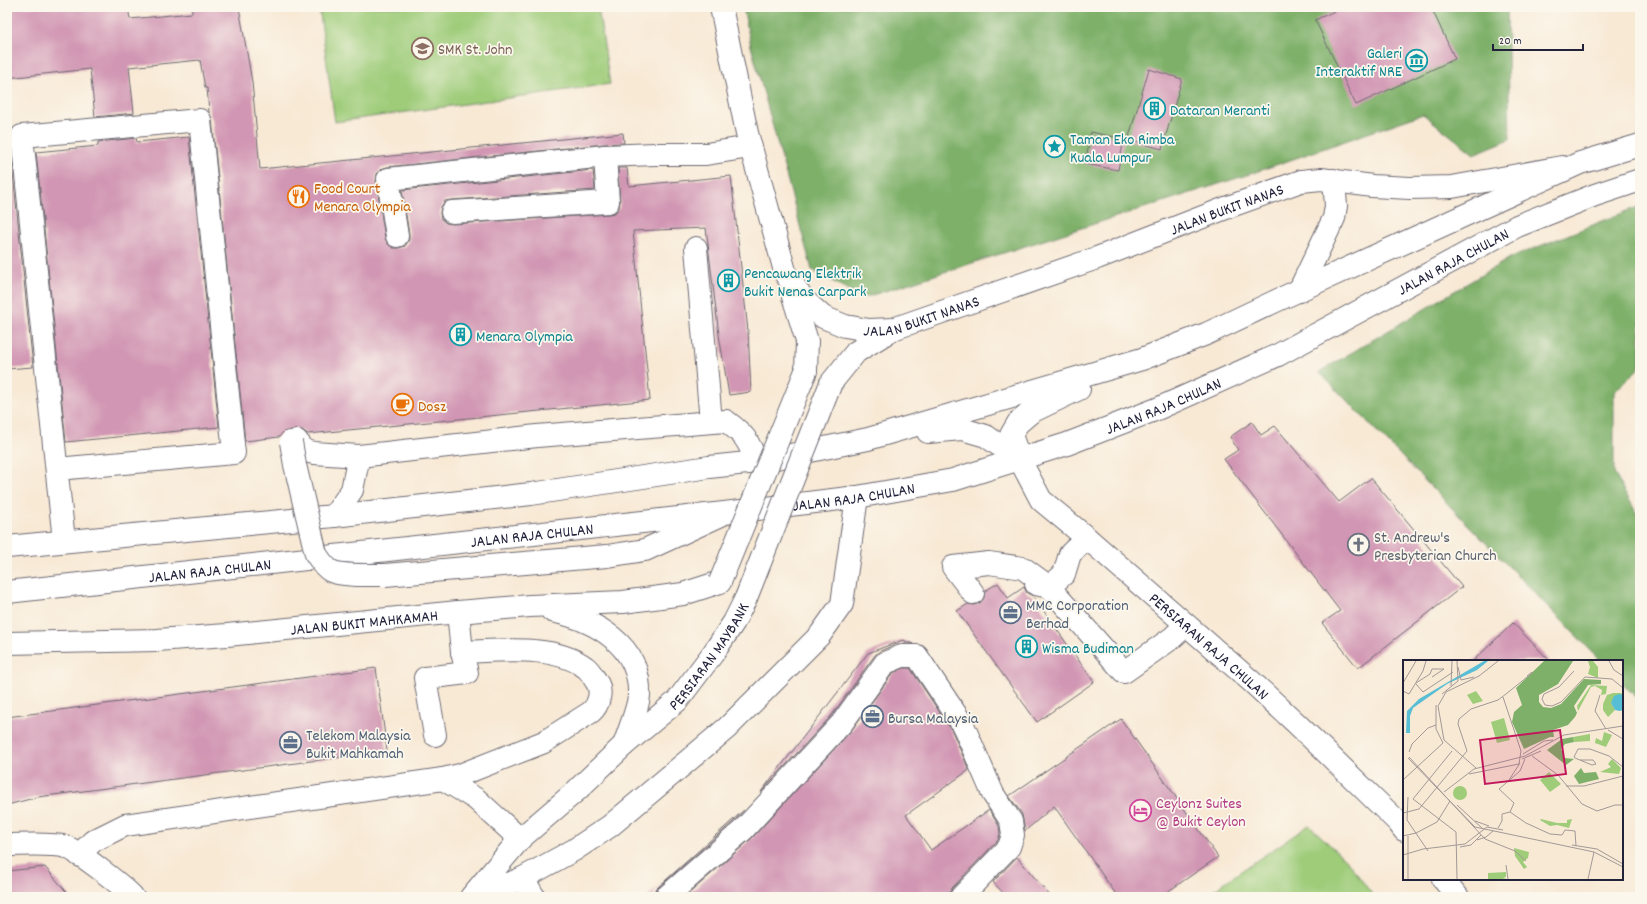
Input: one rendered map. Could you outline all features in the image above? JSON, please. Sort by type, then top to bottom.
[{"type":"street","name":"JALAN BUKIT NANAS","points":[[720,7],[749,140],[786,275],[805,301],[822,317],[845,326],[869,330],[893,330],[1097,258],[1301,180],[1321,179],[1372,186],[1410,188],[1452,187],[1580,163]]},
{"type":"street","points":[[57,469],[234,453],[200,120],[22,136],[64,541]]},
{"type":"street","points":[[397,236],[388,179],[605,156],[655,154],[701,142],[749,140]]},
{"type":"street","name":"JALAN RAJA CHULAN","points":[[7,547],[334,516],[531,494],[709,467],[757,462],[868,439],[1142,359],[1206,334],[1580,163],[1640,145]]},
{"type":"street","points":[[452,212],[608,202],[605,156]]},
{"type":"street","points":[[1299,291],[1334,218],[1336,206],[1334,180]]},
{"type":"street","name":"JALAN RAJA CHULAN","points":[[7,592],[724,513],[857,497],[953,480],[1020,460],[1157,409],[1278,355],[1517,226],[1595,195],[1640,180]]},
{"type":"street","points":[[696,248],[711,422]]},
{"type":"street","name":"JALAN BUKIT MAHKAMAH","points":[[7,643],[157,640],[227,635],[530,606],[623,602],[683,594],[720,582],[806,371],[807,341],[786,275]]},
{"type":"street","name":"PERSIARAN MAYBANK","points":[[473,896],[520,839],[576,791],[624,745],[677,701],[714,652],[734,622],[746,598],[831,383],[856,352],[893,330]]},
{"type":"street","name":"PERSIARAN RAJA CHULAN","points":[[1142,359],[1031,412],[1018,423],[1011,435],[1020,460],[1041,500],[1087,538],[1296,723],[1398,822],[1403,829]]},
{"type":"street","points":[[724,513],[645,550],[607,556],[385,575],[361,575],[332,571],[322,564],[316,554],[295,465],[294,442],[305,451],[314,454],[359,456],[537,436],[726,421],[742,433],[747,440],[757,462]]},
{"type":"street","points":[[868,439],[962,429],[986,436],[1020,460]]},
{"type":"street","points":[[334,516],[352,490],[359,456]]},
{"type":"street","name":"PERSIARAN MAYBANK","points":[[473,896],[497,889],[523,878],[574,850],[610,826],[727,728],[820,635],[842,604],[857,497]]},
{"type":"street","points":[[1049,587],[1064,574],[1070,554],[1087,538]]},
{"type":"street","points":[[973,593],[953,567],[989,563],[1023,568],[1049,587],[1124,672],[1172,638],[1186,625]]},
{"type":"street","points":[[1021,582],[1049,587]]},
{"type":"street","points":[[530,606],[567,614],[587,621],[613,638],[628,652],[637,673],[639,696],[624,745]]},
{"type":"street","points":[[435,735],[425,678],[467,673],[462,652],[458,612]]},
{"type":"street","points":[[79,854],[94,841],[125,825],[460,775],[544,742],[591,712],[596,707],[599,699],[598,684],[586,667],[569,657],[548,652],[462,652]]},
{"type":"street","points":[[666,897],[743,830],[842,723],[885,663],[902,656],[917,656],[963,725],[993,794],[1011,821],[1013,835],[1009,846],[961,897]]},
{"type":"street","points":[[443,778],[476,800],[520,839]]},
{"type":"street","points":[[7,845],[66,847],[79,854],[135,895]]},
{"type":"street","points":[[523,878],[534,897]]},
{"type":"street","points":[[1444,880],[1458,897]]},
{"type":"green space","points":[[319,7],[598,7],[610,84],[335,122]]},
{"type":"green space","name":"Taman Eko Rimba Kuala Lumpur","points":[[743,7],[1507,7],[1510,139],[1474,154],[1423,114],[1247,175],[863,298],[812,270],[751,46]]},
{"type":"green space","points":[[1640,206],[1640,367],[1614,392],[1614,473],[1640,519],[1640,701],[1623,684],[1623,660],[1600,660],[1319,372],[1510,258]]},
{"type":"green space","points":[[1309,825],[1348,862],[1374,897],[1203,897]]},
{"type":"building","name":"Menara Olympia","points":[[7,7],[128,7],[130,19],[192,13],[192,7],[239,7],[252,82],[260,169],[623,133],[624,143],[387,167],[381,169],[377,174],[376,181],[385,238],[388,244],[393,248],[405,246],[409,240],[402,190],[593,170],[595,190],[445,201],[441,207],[441,219],[446,223],[453,224],[615,213],[619,208],[620,202],[618,168],[627,168],[629,186],[731,176],[748,331],[751,392],[729,395],[719,335],[706,228],[633,231],[650,400],[308,434],[302,430],[296,429],[283,432],[279,437],[245,441],[212,119],[209,112],[207,88],[205,88],[200,60],[129,67],[134,113],[95,117],[90,69],[7,78]]},
{"type":"building","points":[[1343,7],[1431,7],[1455,59],[1356,105],[1315,20]]},
{"type":"building","name":"Dataran Meranti","points":[[1149,69],[1182,79],[1162,149],[1128,140]]},
{"type":"building","points":[[1091,132],[1124,139],[1118,170],[1085,164]]},
{"type":"building","points":[[189,137],[219,427],[66,442],[36,152],[98,146],[98,142],[136,138],[137,142]]},
{"type":"building","points":[[11,154],[33,367],[7,369],[7,155]]},
{"type":"building","name":"St. Andrew's Presbyterian Church","points":[[1252,422],[1261,435],[1275,426],[1339,502],[1371,478],[1462,587],[1358,668],[1322,623],[1340,611],[1224,459],[1238,450],[1230,437]]},
{"type":"building","name":"Wisma Budiman","points":[[998,583],[1008,598],[1024,587],[1027,593],[1033,596],[1094,682],[1037,722],[957,611],[968,604],[974,605],[980,603],[984,598],[985,591]]},
{"type":"building","points":[[1513,623],[1549,660],[1474,660]]},
{"type":"building","points":[[903,640],[913,644],[897,644],[880,651],[875,655],[832,715],[761,792],[868,653]]},
{"type":"building","points":[[376,668],[387,751],[38,797],[7,805],[7,717]]},
{"type":"building","points":[[904,668],[910,668],[952,731],[969,770],[906,815],[931,850],[989,810],[999,826],[1000,834],[998,840],[952,888],[949,896],[685,897],[752,838],[851,731],[893,673]]},
{"type":"building","points":[[1121,719],[1218,857],[1160,897],[1118,897],[1054,806],[1025,831],[1022,814],[1009,796]]},
{"type":"building","points":[[744,810],[734,821],[658,888],[654,893],[654,897],[647,897]]},
{"type":"building","points":[[1017,857],[1051,897],[1007,897],[993,882]]},
{"type":"building","points":[[45,867],[71,897],[7,897],[7,871]]},
{"type":"place","name":"SMK St. John","points":[[423,48]]},
{"type":"place","name":"Galeri Interaktif NRE","points":[[1417,61]]},
{"type":"place","name":"Dataran Meranti","points":[[1155,109]]},
{"type":"place","name":"Taman Eko Rimba Kuala Lumpur","points":[[1054,147]]},
{"type":"place","name":"Food Court Menara Olympia","points":[[299,196]]},
{"type":"place","name":"Pencawang Elektrik Bukit Nenas Carpark","points":[[728,281]]},
{"type":"place","name":"Menara Olympia","points":[[460,335]]},
{"type":"place","name":"Dosz","points":[[402,405]]},
{"type":"place","name":"St. Andrew's Presbyterian Church","points":[[1358,545]]},
{"type":"place","name":"MMC Corporation Berhad","points":[[1011,613]]},
{"type":"place","name":"Wisma Budiman","points":[[1026,647]]},
{"type":"place","name":"Bursa Malaysia","points":[[872,717]]},
{"type":"place","name":"Telekom Malaysia Bukit Mahkamah","points":[[291,743]]},
{"type":"place","name":"Ceylonz Suites @ Bukit Ceylon","points":[[1140,811]]}]
